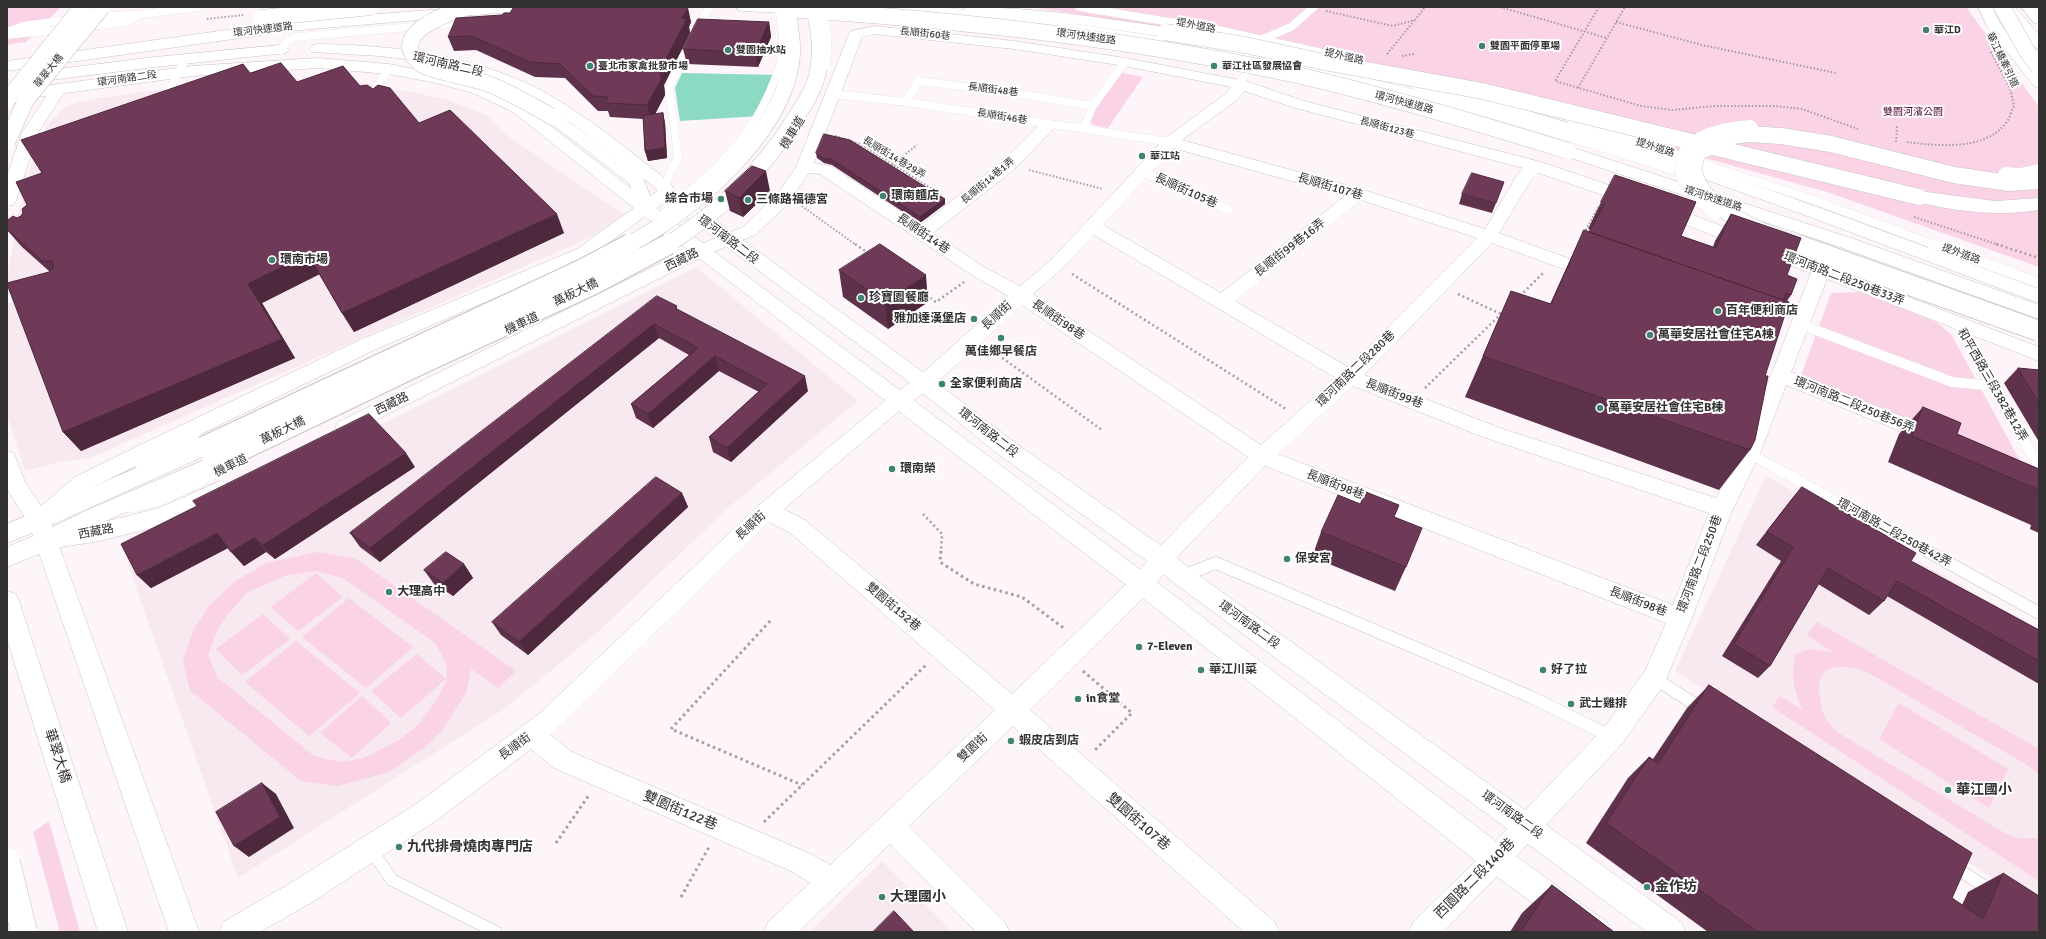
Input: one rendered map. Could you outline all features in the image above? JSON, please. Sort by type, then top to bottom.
[{"type":"main road","name":"華翠大橋","points":[[7,100],[53,41],[82,7]]},
{"type":"main road","name":"華翠大橋","points":[[7,142],[26,100],[102,7]]},
{"type":"main road","name":"環河快速道路","points":[[7,57],[167,31],[261,18],[371,7]]},
{"type":"main road","name":"環河快速道路","points":[[7,66],[290,26],[496,7],[522,7]]},
{"type":"main road","name":"環河快速道路","points":[[743,7],[783,8],[895,16],[1002,26],[1085,37],[1258,67],[1352,89],[1482,124],[1568,151],[1847,243],[2039,312]]},
{"type":"main road","name":"萬板大橋","points":[[215,463],[403,373],[590,287],[661,249],[729,200],[770,157],[797,114],[817,76],[820,46],[818,20],[813,7]]},
{"type":"main road","name":"環河快速道路","points":[[970,7],[1083,20],[1245,45],[1329,63],[1478,101],[1614,142],[1697,170],[2039,296]]},
{"type":"main road","points":[[2002,7],[2028,53],[2039,67]]},
{"type":"main road","points":[[2007,7],[2039,44]]},
{"type":"main road","points":[[2028,7],[2039,20]]},
{"type":"main road","name":"萬板大橋","points":[[215,463],[657,229],[711,187],[748,148],[768,120],[782,94],[791,65],[793,42],[783,8]]},
{"type":"main road","points":[[470,14],[444,14],[420,29],[410,44],[410,51],[414,58],[428,67],[475,80],[509,93],[550,116],[637,181],[646,209]]},
{"type":"main road","name":"環河南路二段","points":[[7,96],[58,89],[181,66],[353,49],[390,52],[456,65],[498,77],[564,110],[728,240],[924,383],[1002,445],[1162,559],[1182,576],[1671,932]]},
{"type":"main road","name":"環河南路二段","points":[[276,57],[318,63],[389,69],[438,79],[479,90],[519,109],[646,209],[1142,584],[1496,859],[1597,932]]},
{"type":"main road","points":[[1329,63],[1482,92],[1919,197],[1955,203],[1993,206],[2039,204]]},
{"type":"main road","points":[[7,81],[181,66]]},
{"type":"main road","points":[[479,90],[498,77]]},
{"type":"main road","points":[[2039,181],[1996,181],[1960,176],[1830,143],[1799,137],[1764,134],[1738,135],[1716,142],[1697,153],[1694,171],[1703,190],[1725,210],[1750,226],[1790,242],[2039,331]]},
{"type":"main road","name":"西藏路","points":[[7,557],[43,531],[90,508],[215,463]]},
{"type":"main road","name":"西藏路","points":[[7,534],[43,531]]},
{"type":"main road","points":[[43,531],[184,932]]},
{"type":"main road","name":"華翠大橋","points":[[7,601],[110,922]]},
{"type":"main road","points":[[7,862],[24,932]]},
{"type":"street","points":[[1985,7],[1992,23],[2039,83]]},
{"type":"street","name":"長順街60巷","points":[[728,240],[749,231],[778,204],[804,167],[834,94],[856,34],[874,30],[1006,44],[1125,62],[1240,84]]},
{"type":"street","name":"長順街","points":[[233,932],[304,891],[428,811],[549,721],[767,512],[899,400],[924,383],[973,337],[1057,264],[1170,142],[1233,96],[1240,84]]},
{"type":"street","name":"長順街123巷","points":[[1240,84],[1298,104],[1535,166]]},
{"type":"street","points":[[7,201],[30,142],[30,133],[58,89]]},
{"type":"street","name":"長順街14巷1弄","points":[[922,233],[1009,165],[1049,124]]},
{"type":"street","points":[[2039,172],[2020,176],[1985,174],[1952,169],[1824,137],[1796,131],[1762,128],[1736,128],[1698,140],[1686,152],[1682,167],[1689,186],[1704,203],[1750,234],[1787,249],[1998,323],[2039,339]]},
{"type":"street","name":"長順街107巷","points":[[1170,142],[1358,194],[1489,236],[1607,278]]},
{"type":"street","name":"環河南路二段250巷33弄","points":[[1535,166],[1653,206],[2039,354]]},
{"type":"street","name":"環河南路二段280巷","points":[[1162,559],[1262,456],[1350,377],[1489,236],[1524,176],[1535,166]]},
{"type":"street","name":"長順街14巷","points":[[804,167],[825,170],[978,271],[1021,295]]},
{"type":"street","name":"西藏路","points":[[43,531],[82,483],[365,346],[583,253],[646,209],[665,189]]},
{"type":"street","name":"長順街99巷16弄","points":[[1222,302],[1358,194]]},
{"type":"street","name":"長順街99巷","points":[[1091,226],[1350,377],[1493,433],[1722,509]]},
{"type":"street","name":"西藏路","points":[[329,435],[702,250],[728,240]]},
{"type":"street","name":"環河南路二段250巷","points":[[1527,826],[1612,737],[1654,678],[1680,618],[1722,509],[1750,454],[1780,375],[1782,343],[1800,324],[1821,270]]},
{"type":"street","name":"長順街98巷","points":[[1021,295],[1262,456],[1680,618]]},
{"type":"street","name":"環河南路二段250巷56弄","points":[[1780,375],[1950,444]]},
{"type":"street","points":[[7,460],[15,484],[43,531]]},
{"type":"street","name":"西藏路","points":[[43,531],[100,532],[164,516],[215,463]]},
{"type":"street","points":[[2017,470],[2039,479]]},
{"type":"street","name":"雙園街152巷","points":[[767,512],[797,526],[943,649],[1012,711]]},
{"type":"street","name":"雙園街","points":[[778,932],[1012,711],[1142,584],[1162,559]]},
{"type":"street","name":"雙園街107巷","points":[[1012,711],[1265,932]]},
{"type":"street","name":"雙園街122巷","points":[[532,735],[563,760],[802,863],[832,881]]},
{"type":"street","points":[[890,826],[995,932]]},
{"type":"street","name":"西園路二段140巷","points":[[1423,932],[1527,826]]},
{"type":"lane","points":[[7,35],[124,22],[143,14],[147,7]]},
{"type":"lane","points":[[7,32],[23,26],[52,21],[143,14],[198,7]]},
{"type":"lane","points":[[300,13],[311,9],[332,7]]},
{"type":"lane","points":[[665,189],[678,157],[674,136],[670,82],[709,7]]},
{"type":"lane","name":"機車道","points":[[244,460],[429,367],[568,302],[644,264],[717,217],[775,161],[803,119],[824,76],[830,43],[827,20],[821,7]]},
{"type":"lane","points":[[900,7],[1072,25],[1254,57],[1307,68],[1497,115],[1672,170]]},
{"type":"lane","name":"堤外道路","points":[[1079,7],[1134,15],[1263,39]]},
{"type":"lane","points":[[1240,84],[1263,39],[1291,27],[1318,9]]},
{"type":"lane","points":[[276,57],[288,40],[296,37],[379,29],[470,14]]},
{"type":"lane","name":"提外道路","points":[[1263,39],[1378,65],[1560,116],[1819,202],[2039,283]]},
{"type":"lane","points":[[1083,129],[1093,106],[1125,62]]},
{"type":"lane","points":[[156,104],[167,96],[181,66]]},
{"type":"lane","points":[[382,103],[376,94],[375,89],[389,69]]},
{"type":"lane","name":"長順街48巷","points":[[906,102],[918,81],[1015,93],[1093,106]]},
{"type":"lane","name":"長順街46巷","points":[[834,94],[906,102],[1170,142]]},
{"type":"lane","name":"長順街105巷","points":[[1142,172],[1229,210]]},
{"type":"lane","points":[[7,299],[36,292]]},
{"type":"lane","name":"和平西路三段382巷12弄","points":[[1957,322],[2039,467]]},
{"type":"lane","points":[[1800,324],[1952,382],[1993,386]]},
{"type":"lane","name":"環河南路二段250巷42弄","points":[[1750,454],[2039,613]]},
{"type":"lane","points":[[1182,576],[1216,563],[1531,697],[1612,737]]},
{"type":"lane","points":[[1654,678],[1715,716]]},
{"type":"lane","points":[[370,848],[392,880],[496,932]]},
{"type":"lane","points":[[1944,861],[2005,899]]},
{"type":"path","points":[[1378,65],[1425,7]]},
{"type":"path","points":[[1500,7],[1607,38]]},
{"type":"path","points":[[1599,7],[1555,81],[1578,88],[1625,7]]},
{"type":"path","points":[[1318,9],[1393,26],[1415,20]]},
{"type":"path","points":[[1616,22],[1702,45],[1836,73]]},
{"type":"path","name":"華江橋牽引道","points":[[1897,126],[1896,140],[1931,145],[1960,144],[1988,137],[2005,124],[2014,106],[2010,88],[1989,48]]},
{"type":"path","name":"長順街14巷29弄","points":[[818,133],[847,139],[860,144],[959,205]]},
{"type":"path","points":[[892,165],[917,145]]},
{"type":"path","points":[[1009,165],[1122,194]]},
{"type":"path","points":[[1518,298],[1580,241],[1607,190]]},
{"type":"path","points":[[786,194],[874,257]]},
{"type":"path","points":[[1057,264],[1303,419]]},
{"type":"path","points":[[924,293],[936,302],[978,271]]},
{"type":"path","points":[[1440,285],[1501,314]]},
{"type":"path","points":[[1411,401],[1507,309]]},
{"type":"path","points":[[973,337],[1102,430]]},
{"type":"path","points":[[923,514],[942,534],[940,562],[974,584],[1022,596],[1074,649],[1132,713],[1077,768]]},
{"type":"path","points":[[770,621],[671,730],[802,785]]},
{"type":"path","points":[[746,839],[943,649]]},
{"type":"path","points":[[556,843],[602,777]]},
{"type":"path","points":[[681,897],[720,828]]},
{"type":"shaded area","points":[[682,73],[779,75],[760,116],[680,121],[675,88]]},
{"type":"shaded area","name":"環南市場","points":[[286,78],[358,82],[445,99],[486,115],[509,137],[625,215],[589,238],[87,459],[59,462],[25,471],[7,415],[7,279],[17,221],[32,162],[46,126],[63,109],[75,103],[99,98],[196,85]]},
{"type":"shaded area","name":"大理高中","points":[[696,267],[858,401],[728,508],[598,632],[504,709],[238,878],[124,553]]},
{"type":"shaded area","name":"華江國小","points":[[1766,476],[2039,629],[2039,908],[1675,671]]},
{"type":"shaded area","name":"大理國小","points":[[882,861],[953,932],[810,932]]},
{"type":"green space","points":[[7,7],[61,7],[26,42],[7,45]]},
{"type":"green space","name":"雙園河濱公園","points":[[1030,7],[1966,7],[2039,107],[2039,267],[1827,192],[1328,53]]},
{"type":"green space","points":[[1118,72],[1143,77],[1108,128],[1093,125],[1089,120],[1102,101],[1099,99]]},
{"type":"green space","points":[[1859,292],[1936,322],[1951,334],[2023,466],[1801,376],[1831,293]]},
{"type":"green space","points":[[317,552],[355,558],[516,671],[498,688],[471,669],[466,693],[441,732],[424,748],[389,772],[338,786],[301,781],[190,690],[183,661],[193,630],[210,605],[234,582],[266,563]],"holes":[[[316,571],[343,578],[435,643],[446,663],[447,679],[436,701],[418,725],[399,740],[364,758],[340,762],[314,756],[217,677],[208,655],[216,633],[228,614],[248,592],[284,576]]]},
{"type":"green space","points":[[316,573],[343,597],[298,631],[271,607]]},
{"type":"green space","points":[[349,598],[413,647],[366,688],[302,637]]},
{"type":"green space","points":[[263,614],[290,639],[242,675],[216,649]]},
{"type":"green space","points":[[1817,622],[2039,749],[2039,774],[2029,766],[1867,672],[1849,667],[1840,667],[1832,668],[1826,671],[1821,677],[1819,686],[1823,713],[1837,732],[2003,832],[2018,838],[2039,838],[2039,881],[1772,707],[1780,696],[1802,710],[1793,676],[1796,654],[1810,649],[1832,652],[1807,635]]},
{"type":"green space","points":[[296,641],[360,693],[309,736],[245,682]]},
{"type":"green space","points":[[417,654],[446,679],[401,718],[371,691]]},
{"type":"green space","points":[[362,696],[391,723],[352,758],[320,733]]},
{"type":"green space","points":[[1899,703],[2008,769],[1989,808],[1879,739]]},
{"type":"green space","points":[[49,821],[80,932],[60,932],[33,832]]},
{"type":"building","name":"臺北市家禽批發市場","points":[[512,7],[688,8],[682,18],[687,19],[660,70],[661,80],[647,105],[605,103],[608,97],[593,96],[560,64],[530,62],[471,36],[448,37],[456,18],[502,15],[504,13],[510,13],[513,8]]},
{"type":"building","points":[[698,19],[769,22],[755,53],[683,49]]},
{"type":"building","name":"環南市場","points":[[281,63],[297,82],[343,66],[360,86],[367,85],[373,89],[378,85],[390,88],[419,123],[450,110],[557,214],[342,313],[308,254],[248,284],[282,339],[63,432],[7,284],[49,272],[54,267],[52,261],[42,261],[7,229],[8,220],[13,216],[17,218],[21,216],[23,213],[22,209],[27,205],[16,182],[42,173],[21,140],[243,64],[250,73]]},
{"type":"building","points":[[663,113],[665,148],[645,151],[643,116]]},
{"type":"building","points":[[824,134],[850,140],[945,199],[920,217],[831,159],[823,158],[816,153]]},
{"type":"building","points":[[752,166],[766,171],[739,198],[725,191]]},
{"type":"building","points":[[1472,173],[1504,182],[1496,203],[1462,194]]},
{"type":"building","points":[[1615,175],[1696,202],[1681,236],[1716,248],[1731,214],[1801,238],[1787,275],[1797,279],[1791,295],[1786,293],[1783,300],[1589,232],[1605,203],[1601,202]]},
{"type":"building","points":[[1584,230],[1789,302],[1765,376],[1768,376],[1755,440],[1750,450],[1483,356],[1511,291],[1551,304]]},
{"type":"building","points":[[880,244],[926,275],[885,302],[839,270]]},
{"type":"building","points":[[657,296],[677,306],[675,308],[805,376],[727,448],[709,437],[767,384],[715,356],[648,414],[631,404],[698,348],[654,324],[370,548],[350,533]]},
{"type":"building","points":[[2018,368],[2039,370],[2039,403]]},
{"type":"building","points":[[1923,407],[1961,423],[1957,434],[2039,469],[2039,490],[1912,436]]},
{"type":"building","points":[[369,414],[406,453],[263,545],[254,538],[231,552],[217,533],[137,575],[121,544],[197,506],[193,501]]},
{"type":"building","points":[[656,477],[682,493],[519,642],[492,622]]},
{"type":"building","points":[[1802,487],[1916,553],[1911,561],[2039,630],[2039,661],[1897,581],[1884,601],[1828,568],[1770,666],[1734,644],[1793,547],[1767,532]]},
{"type":"building","points":[[1366,492],[1399,505],[1394,517],[1422,528],[1406,567],[1321,532],[1338,495],[1360,504]]},
{"type":"building","points":[[446,552],[464,564],[443,583],[424,570]]},
{"type":"building","points":[[1709,685],[1972,853],[1952,898],[1983,919],[2003,873],[2039,896],[2039,932],[1758,932],[1606,823],[1649,757],[1658,763]]},
{"type":"building","points":[[262,783],[280,817],[234,846],[216,812]]},
{"type":"building","points":[[1552,885],[1614,932],[1521,932]]},
{"type":"building","points":[[894,911],[914,932],[873,932]]},
{"type":"place","name":"華江D","points":[[1926,30]]},
{"type":"place","name":"雙園平面停車場","points":[[1482,46]]},
{"type":"place","name":"雙園抽水站","points":[[728,50]]},
{"type":"place","name":"臺北市家禽批發市場","points":[[590,66]]},
{"type":"place","name":"華江社區發展協會","points":[[1214,66]]},
{"type":"place","name":"華江站","points":[[1142,156]]},
{"type":"place","name":"環南麵店","points":[[883,196]]},
{"type":"place","name":"綜合市場","points":[[721,199]]},
{"type":"place","name":"三條路福德宮","points":[[748,200]]},
{"type":"place","name":"環南市場","points":[[272,260]]},
{"type":"place","name":"珍寶園餐廳","points":[[861,298]]},
{"type":"place","name":"百年便利商店","points":[[1718,311]]},
{"type":"place","name":"雅加達漢堡店","points":[[974,319]]},
{"type":"place","name":"萬華安居社會住宅A棟","points":[[1650,335]]},
{"type":"place","name":"萬佳鄉早餐店","points":[[1001,338]]},
{"type":"place","name":"全家便利商店","points":[[942,384]]},
{"type":"place","name":"萬華安居社會住宅B棟","points":[[1600,408]]},
{"type":"place","name":"環南榮","points":[[892,469]]},
{"type":"place","name":"保安宮","points":[[1287,559]]},
{"type":"place","name":"大理高中","points":[[389,592]]},
{"type":"place","name":"7-Eleven","points":[[1139,647]]},
{"type":"place","name":"華江川菜","points":[[1201,670]]},
{"type":"place","name":"好了拉","points":[[1543,670]]},
{"type":"place","name":"in食堂","points":[[1078,699]]},
{"type":"place","name":"武士雞排","points":[[1571,704]]},
{"type":"place","name":"蝦皮店到店","points":[[1011,741]]},
{"type":"place","name":"華江國小","points":[[1948,790]]},
{"type":"place","name":"九代排骨燒肉專門店","points":[[399,847]]},
{"type":"place","name":"金作坊","points":[[1647,887]]},
{"type":"place","name":"大理國小","points":[[882,897]]}]
